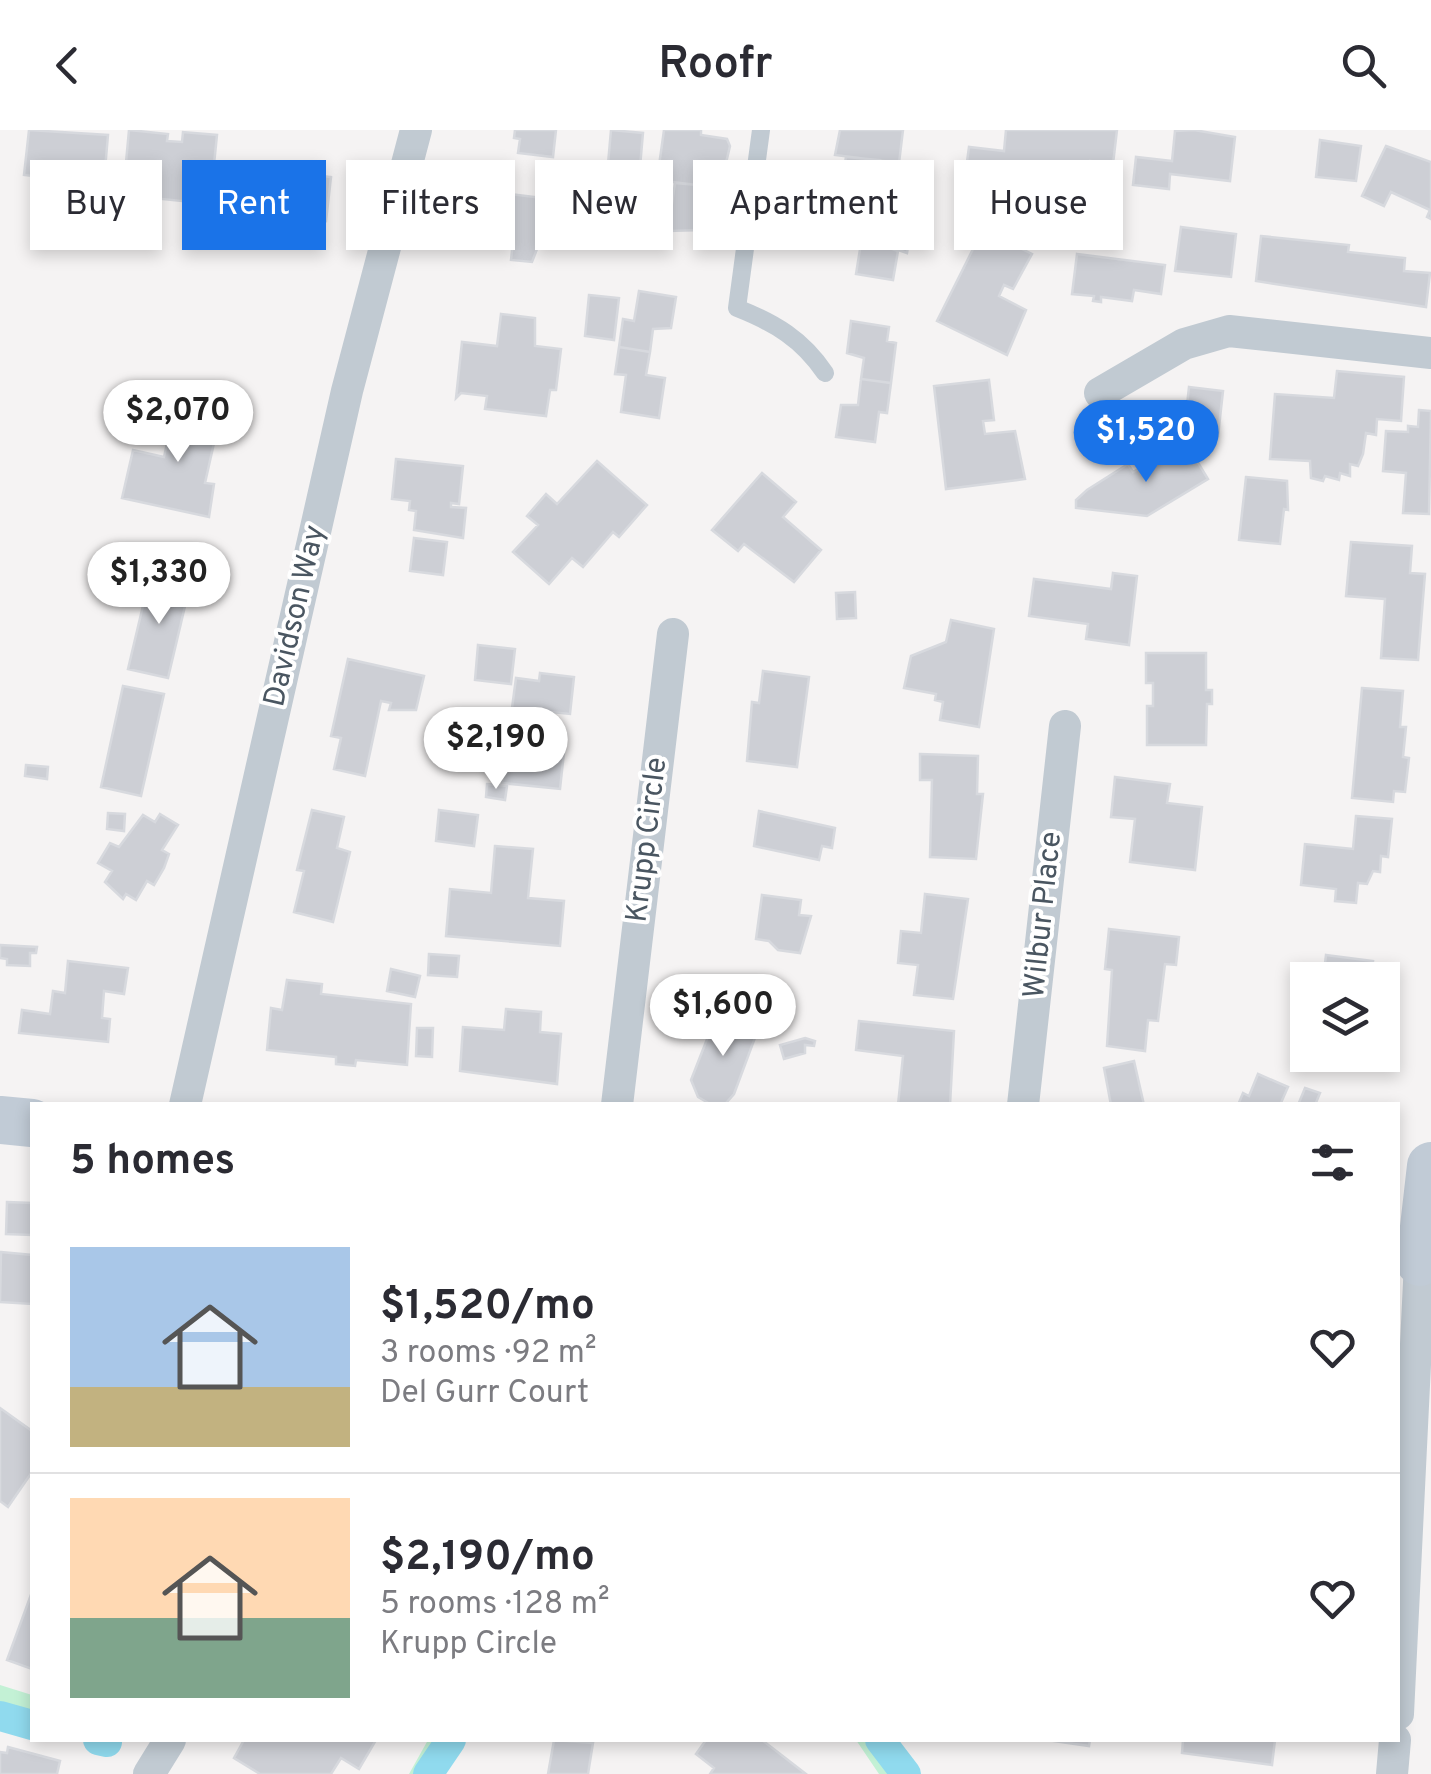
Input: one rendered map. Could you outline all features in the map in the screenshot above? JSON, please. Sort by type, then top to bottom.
[{"type":"street","name":"Davidson Way","points":[[187,1102],[347,391],[416,130]]},
{"type":"street","points":[[1100,393],[1184,344],[1229,332],[1431,353]]},
{"type":"street","name":"Krupp Circle","points":[[617,1102],[673,634]]},
{"type":"street","name":"Wilbur Place","points":[[1023,1102],[1065,726]]},
{"type":"street","points":[[0,1120],[30,1123]]},
{"type":"street","points":[[1400,1664],[1416,1261],[1431,1166]]},
{"type":"street","points":[[149,1774],[169,1742]]},
{"type":"street","points":[[1392,1774],[1395,1742]]},
{"type":"lane","points":[[761,130],[736,308],[768,321],[806,344],[825,374]]},
{"type":"green space","points":[[0,1685],[30,1694],[30,1730],[0,1722]]},
{"type":"green space","points":[[427,1742],[460,1742],[443,1774],[409,1774]]},
{"type":"green space","points":[[857,1742],[898,1742],[919,1774],[879,1774]]},
{"type":"building","points":[[29,130],[108,135],[106,160],[30,160],[30,176],[24,175]]},
{"type":"building","points":[[129,130],[168,134],[167,141],[182,142],[183,132],[217,135],[214,160],[182,160],[182,201],[162,199],[162,160],[126,160]]},
{"type":"building","points":[[515,130],[556,130],[553,157],[518,153],[520,139],[514,138]]},
{"type":"building","points":[[611,130],[643,133],[641,160],[608,160]]},
{"type":"building","points":[[664,130],[701,130],[701,135],[727,139],[730,146],[727,160],[693,160],[693,185],[673,182],[673,160],[660,160]]},
{"type":"building","points":[[840,130],[903,130],[899,160],[835,155]]},
{"type":"building","points":[[1006,130],[1117,130],[1113,160],[967,160],[969,147],[1004,151]]},
{"type":"building","points":[[1175,131],[1235,137],[1230,181],[1170,174],[1169,189],[1133,185],[1136,157],[1172,161]]},
{"type":"building","points":[[1320,140],[1361,146],[1356,181],[1316,177]]},
{"type":"building","points":[[1386,146],[1431,162],[1431,219],[1427,217],[1430,210],[1391,192],[1384,206],[1362,196]]},
{"type":"building","points":[[326,176],[331,177],[326,221]]},
{"type":"building","points":[[675,183],[693,185],[693,230],[673,231]]},
{"type":"building","points":[[515,195],[535,197],[537,250],[532,262],[511,260],[515,250]]},
{"type":"building","points":[[1181,227],[1236,234],[1231,277],[1175,271]]},
{"type":"building","points":[[1261,236],[1349,245],[1348,252],[1405,258],[1404,271],[1430,273],[1426,307],[1256,281]]},
{"type":"building","points":[[860,250],[898,251],[893,280],[856,274]]},
{"type":"building","points":[[972,250],[1024,250],[1032,254],[1013,289],[1004,285],[999,296],[1026,310],[1007,355],[937,321]]},
{"type":"building","points":[[1077,254],[1165,265],[1161,294],[1134,290],[1132,301],[1101,297],[1101,302],[1093,301],[1094,296],[1072,294]]},
{"type":"building","points":[[639,291],[676,297],[671,328],[653,329],[650,352],[619,347],[623,319],[634,321]]},
{"type":"building","points":[[589,295],[619,298],[614,340],[585,336]]},
{"type":"building","points":[[501,314],[535,318],[535,346],[561,349],[556,390],[550,390],[546,416],[485,409],[487,396],[461,393],[456,398],[462,342],[497,346]]},
{"type":"building","points":[[851,321],[889,327],[887,341],[896,343],[891,383],[861,379],[864,358],[847,353]]},
{"type":"building","points":[[619,347],[650,352],[646,375],[665,378],[659,418],[621,412],[626,375],[615,374]]},
{"type":"building","points":[[1337,371],[1404,377],[1401,421],[1377,419],[1376,435],[1366,433],[1363,454],[1358,466],[1350,464],[1350,476],[1340,473],[1339,480],[1325,476],[1323,481],[1311,478],[1310,461],[1270,459],[1275,394],[1334,398]]},
{"type":"building","points":[[861,379],[891,383],[887,413],[879,412],[875,442],[836,437],[841,405],[858,405]]},
{"type":"building","points":[[989,380],[994,420],[983,421],[985,434],[1015,431],[1025,479],[946,489],[934,386]]},
{"type":"building","points":[[1189,387],[1223,391],[1218,436],[1184,432]]},
{"type":"building","points":[[176,402],[221,412],[205,483],[214,484],[209,517],[122,498],[133,450],[164,457]]},
{"type":"building","points":[[1419,410],[1431,411],[1429,514],[1403,513],[1406,473],[1383,471],[1386,431],[1408,432],[1408,426],[1418,427]]},
{"type":"building","points":[[1185,441],[1208,479],[1147,516],[1076,508],[1076,500],[1087,490],[1128,464],[1133,472]]},
{"type":"building","points":[[396,459],[463,466],[459,504],[451,503],[451,507],[466,508],[463,538],[414,530],[416,511],[409,510],[410,501],[392,499]]},
{"type":"building","points":[[597,461],[647,505],[619,537],[613,532],[583,567],[572,558],[549,584],[513,552],[538,525],[527,516],[546,494],[557,504]]},
{"type":"building","points":[[762,473],[796,502],[783,517],[821,550],[794,582],[744,544],[738,551],[712,530]]},
{"type":"building","points":[[1246,477],[1287,481],[1288,510],[1284,509],[1280,544],[1239,540]]},
{"type":"building","points":[[414,538],[447,542],[443,575],[410,571]]},
{"type":"building","points":[[1351,542],[1412,546],[1410,573],[1425,574],[1418,660],[1381,658],[1385,599],[1346,596]]},
{"type":"building","points":[[1113,573],[1137,576],[1129,645],[1086,639],[1088,624],[1029,616],[1034,579],[1111,589]]},
{"type":"building","points":[[150,576],[190,585],[168,678],[128,669]]},
{"type":"building","points":[[855,592],[856,618],[837,619],[836,593]]},
{"type":"building","points":[[951,620],[994,629],[979,727],[940,720],[943,702],[935,700],[936,694],[904,688],[911,656],[946,642]]},
{"type":"building","points":[[478,645],[515,649],[511,684],[475,680]]},
{"type":"building","points":[[1146,653],[1206,653],[1206,690],[1212,690],[1212,704],[1207,704],[1206,745],[1147,745],[1147,706],[1153,706],[1153,683],[1146,683]]},
{"type":"building","points":[[348,659],[424,676],[416,710],[389,710],[391,703],[381,701],[365,776],[334,769],[341,738],[331,736]]},
{"type":"building","points":[[763,671],[809,677],[797,767],[747,761],[752,702],[759,703]]},
{"type":"building","points":[[540,673],[574,677],[570,714],[551,712],[549,732],[566,734],[560,789],[502,783],[516,678],[539,681]]},
{"type":"building","points":[[123,686],[164,694],[141,796],[101,787]]},
{"type":"building","points":[[1362,688],[1403,691],[1400,727],[1406,727],[1403,757],[1409,758],[1405,792],[1394,791],[1393,802],[1352,798]]},
{"type":"building","points":[[920,754],[978,756],[977,794],[983,794],[976,859],[930,857],[932,780],[920,780]]},
{"type":"building","points":[[26,765],[48,767],[47,779],[25,776]]},
{"type":"building","points":[[1115,777],[1170,784],[1167,803],[1202,807],[1195,870],[1130,862],[1135,819],[1111,817]]},
{"type":"building","points":[[487,784],[507,786],[505,800],[486,797]]},
{"type":"building","points":[[312,810],[344,817],[337,848],[350,852],[333,922],[294,912],[304,871],[297,870]]},
{"type":"building","points":[[439,810],[478,815],[474,846],[436,841]]},
{"type":"building","points":[[759,811],[835,828],[832,848],[822,846],[819,860],[754,846]]},
{"type":"building","points":[[108,813],[125,814],[124,831],[107,829]]},
{"type":"building","points":[[160,814],[178,825],[162,850],[169,854],[164,868],[154,885],[147,881],[136,900],[126,894],[123,899],[105,882],[112,871],[98,863],[110,843],[119,847],[143,815],[155,822]]},
{"type":"building","points":[[1356,816],[1392,819],[1388,857],[1381,856],[1380,872],[1373,871],[1367,884],[1358,883],[1356,903],[1335,901],[1336,889],[1301,885],[1305,844],[1353,849]]},
{"type":"building","points":[[495,846],[533,849],[528,898],[564,901],[560,946],[446,936],[450,889],[491,893]]},
{"type":"building","points":[[925,894],[968,899],[953,999],[914,995],[918,965],[898,963],[901,931],[921,933]]},
{"type":"building","points":[[762,895],[801,900],[799,915],[811,916],[800,953],[778,950],[769,941],[756,939]]},
{"type":"building","points":[[1109,929],[1179,937],[1176,965],[1165,964],[1158,1021],[1148,1020],[1145,1051],[1107,1046],[1112,970],[1105,969]]},
{"type":"building","points":[[0,945],[37,947],[36,953],[30,953],[30,966],[7,965],[7,959],[0,958]]},
{"type":"building","points":[[429,954],[459,956],[457,977],[428,975]]},
{"type":"building","points":[[1326,955],[1373,961],[1373,962],[1325,962]]},
{"type":"building","points":[[68,961],[128,968],[124,994],[104,991],[102,1018],[110,1019],[108,1042],[19,1033],[22,1010],[50,1014],[53,991],[65,993]]},
{"type":"building","points":[[391,969],[420,976],[415,997],[387,991]]},
{"type":"building","points":[[287,980],[322,984],[321,994],[411,1004],[407,1065],[356,1060],[355,1066],[336,1064],[336,1057],[267,1050],[271,1008],[282,1010]]},
{"type":"building","points":[[506,1009],[541,1012],[540,1032],[561,1034],[557,1084],[460,1071],[463,1027],[504,1030]]},
{"type":"building","points":[[718,1011],[759,1027],[734,1094],[727,1102],[707,1102],[698,1097],[691,1080]]},
{"type":"building","points":[[859,1021],[954,1031],[950,1102],[898,1102],[903,1056],[856,1050]]},
{"type":"building","points":[[417,1028],[433,1028],[432,1057],[416,1056]]},
{"type":"building","points":[[805,1038],[815,1041],[814,1046],[805,1045],[805,1053],[784,1059],[780,1045]]},
{"type":"building","points":[[1134,1061],[1143,1102],[1110,1102],[1104,1068]]},
{"type":"building","points":[[1258,1074],[1288,1087],[1281,1102],[1239,1102],[1243,1093],[1249,1096]]},
{"type":"building","points":[[1305,1088],[1320,1093],[1316,1102],[1299,1102]]},
{"type":"building","points":[[7,1202],[30,1203],[30,1235],[6,1234]]},
{"type":"building","points":[[1,1252],[30,1255],[30,1304],[0,1302]]},
{"type":"building","points":[[0,1408],[30,1430],[30,1475],[8,1507],[0,1501]]},
{"type":"building","points":[[30,1597],[30,1668],[7,1660]]},
{"type":"building","points":[[243,1742],[375,1742],[359,1769],[341,1758],[331,1774],[260,1774],[234,1758]]},
{"type":"building","points":[[554,1742],[593,1743],[588,1774],[548,1774]]},
{"type":"building","points":[[705,1742],[765,1742],[806,1774],[710,1774],[714,1768],[696,1754]]},
{"type":"building","points":[[1183,1742],[1275,1742],[1272,1765],[1182,1753]]},
{"type":"building","points":[[8,1747],[60,1761],[57,1774],[0,1774],[0,1752],[7,1753]]},
{"type":"waterway","points":[[0,1716],[30,1724]]},
{"type":"waterway","points":[[428,1774],[450,1742]]},
{"type":"waterway","points":[[882,1742],[906,1774]]}]
